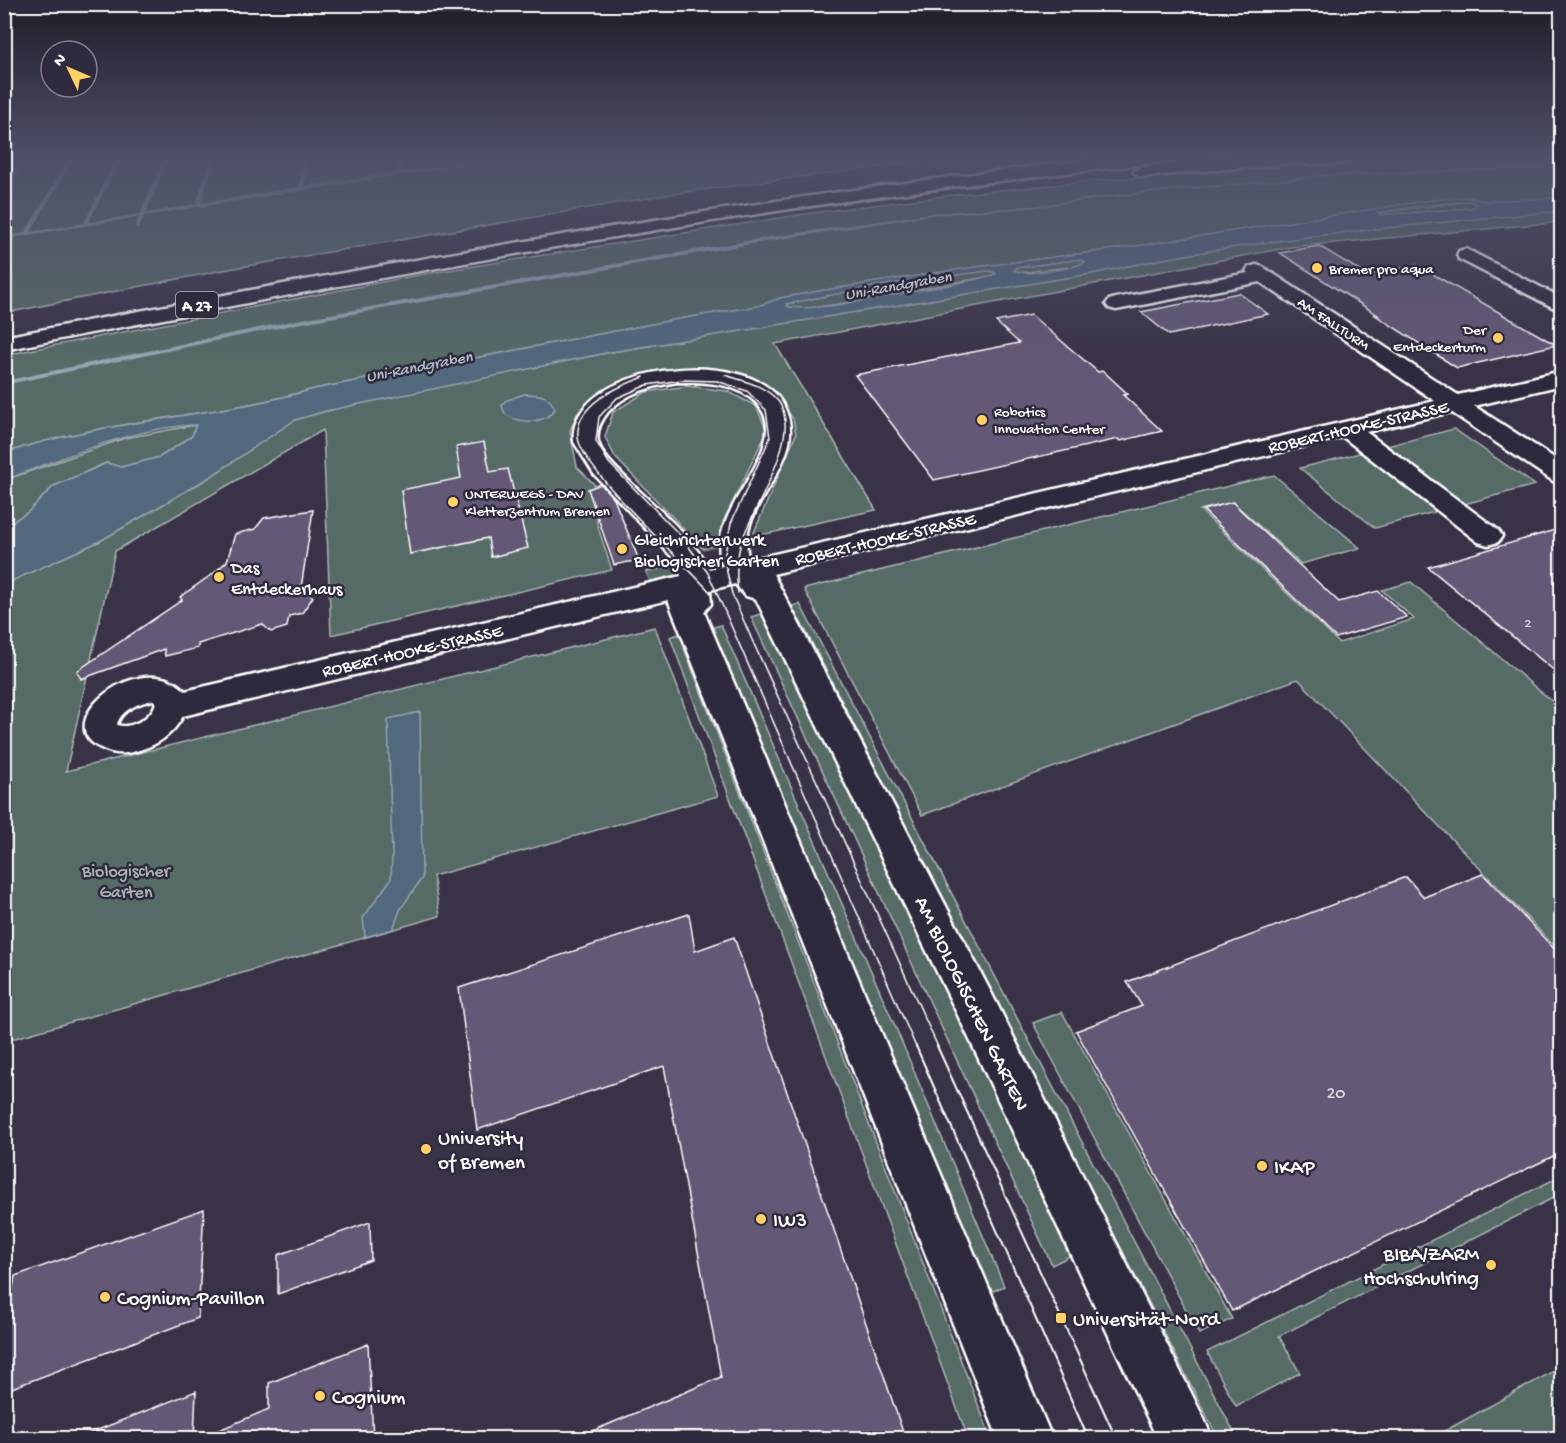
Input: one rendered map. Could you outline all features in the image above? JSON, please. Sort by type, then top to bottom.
[{"type":"main road","name":"A 27","points":[[4,326],[315,266],[564,224]]},
{"type":"main road","name":"A 27","points":[[4,344],[310,283],[480,252],[659,224]]},
{"type":"main road","points":[[1466,255],[1562,306]]},
{"type":"main road","name":"AM FALLTURM","points":[[1116,304],[1260,274],[1562,475]]},
{"type":"main road","name":"AM BIOLOGISCHEN GARTEN","points":[[686,585],[695,568],[689,557],[603,469],[590,453],[585,439],[589,420],[604,402],[631,386],[656,379],[687,375],[729,380],[754,389],[764,396],[777,413],[780,429],[777,444],[736,533],[733,552],[776,609],[978,1011],[1185,1438]]},
{"type":"main road","name":"ROBERT-HOOKE-STRASSE","points":[[173,706],[1562,378]]},
{"type":"main road","points":[[1347,429],[1488,536]]},
{"type":"main road","points":[[686,585],[699,636],[1025,1438]]},
{"type":"green space","points":[[5,224],[492,224],[229,269],[5,313]]},
{"type":"green space","points":[[739,224],[1276,224],[1124,248],[961,269],[780,298],[758,306],[673,320],[314,389],[276,399],[120,425],[5,453],[4,355],[424,274]]},
{"type":"green space","name":"Biologischer Garten","points":[[1421,224],[1536,224],[1291,247],[775,344],[876,510],[752,537],[796,434],[793,419],[776,394],[747,377],[726,370],[703,367],[662,369],[626,380],[593,398],[577,414],[570,431],[577,467],[598,488],[597,524],[612,570],[331,635],[323,430],[115,551],[66,771],[655,627],[718,796],[433,876],[440,916],[5,1041],[4,584],[100,541],[210,477],[295,419],[375,399],[611,352],[1096,273],[1211,251],[1328,234]]},
{"type":"green space","points":[[1081,259],[1086,262],[1077,266],[1018,273],[1014,270],[1016,268]]},
{"type":"green space","points":[[987,271],[994,272],[996,275],[806,309],[789,307],[786,304],[882,285]]},
{"type":"green space","points":[[688,386],[727,391],[756,406],[767,431],[723,522],[719,545],[703,549],[615,457],[605,437],[613,412],[646,392]]},
{"type":"green space","points":[[196,425],[192,436],[160,457],[121,467],[106,463],[54,486],[27,513],[5,526],[5,480],[125,438]]},
{"type":"green space","points":[[1454,429],[1535,485],[1375,528],[1300,468]]},
{"type":"green space","points":[[1274,475],[1360,548],[1301,564],[1233,502],[1200,510],[1339,643],[1414,619],[1382,590],[1411,582],[1561,709],[1562,795],[1558,797],[1562,801],[1561,953],[1298,679],[922,815],[804,589]]},
{"type":"green space","points":[[677,564],[688,574],[651,583],[646,572]]},
{"type":"green space","points":[[800,604],[1237,1438],[1218,1438],[805,629],[800,621],[791,623],[784,608]]},
{"type":"green space","points":[[764,613],[1074,1254],[1052,1265],[751,617]]},
{"type":"green space","points":[[721,625],[898,1033],[1004,1286],[982,1296],[707,629]]},
{"type":"green space","points":[[686,632],[691,646],[684,648],[687,656],[991,1438],[968,1438],[670,637]]},
{"type":"green space","points":[[1062,1012],[1232,1319],[1199,1334],[1033,1023]]},
{"type":"green space","points":[[1561,1176],[1561,1194],[1279,1336],[1300,1373],[1236,1406],[1207,1352]]},
{"type":"green space","points":[[1561,1367],[1561,1438],[1432,1438]]},
{"type":"water","points":[[1276,224],[1421,224],[1328,234],[1211,251],[1096,273],[611,352],[326,411],[295,420],[210,477],[100,541],[5,584],[5,526],[27,513],[54,486],[107,463],[121,467],[160,457],[192,436],[196,425],[148,431],[124,437],[5,480],[5,453],[120,425],[276,399],[314,389],[673,320],[758,306],[780,298],[961,269],[1124,248]],"holes":[[[1073,260],[1085,262],[1061,269],[1038,272],[1028,273],[1014,270]],[[987,271],[996,274],[954,284],[836,305],[801,308],[789,307],[786,304],[882,285]]]},
{"type":"water","points":[[524,394],[543,396],[550,400],[555,409],[545,418],[532,421],[518,420],[505,414],[502,406],[505,401]]},
{"type":"water","points":[[420,712],[422,878],[400,910],[393,929],[365,937],[363,918],[391,879],[388,719]]},
{"type":"building","points":[[1319,246],[1367,275],[1417,265],[1556,345],[1457,368],[1280,253]]},
{"type":"building","points":[[1239,293],[1268,314],[1169,335],[1141,312]]},
{"type":"building","points":[[1031,315],[1098,372],[1103,371],[1128,394],[1123,395],[1162,431],[934,480],[855,375],[1019,343],[996,322]]},
{"type":"building","name":"UNTERWEGS - DAV Kletterzentrum Bremen","points":[[484,442],[490,472],[508,469],[528,548],[491,557],[488,538],[410,554],[401,490],[461,478],[456,447]]},
{"type":"building","points":[[601,484],[614,499],[639,560],[614,565],[588,489]]},
{"type":"building","points":[[1232,502],[1339,602],[1378,591],[1407,617],[1336,638],[1203,510]]},
{"type":"building","points":[[313,510],[301,588],[313,597],[302,613],[289,616],[287,627],[271,632],[262,624],[198,644],[198,648],[165,656],[164,649],[81,679],[77,671],[182,600],[180,597],[227,561],[235,534],[255,529],[264,518]]},
{"type":"building","points":[[1562,528],[1562,677],[1428,567]]},
{"type":"building","points":[[1483,874],[1562,957],[1562,1152],[1232,1311],[1076,1031],[1142,1006],[1127,982],[1406,877],[1424,897]]},
{"type":"building","name":"IW3","points":[[689,914],[695,951],[734,937],[905,1438],[576,1438],[721,1377],[664,1066],[477,1130],[459,988]]},
{"type":"building","name":"Cognium-Pavillon","points":[[204,1209],[198,1318],[4,1391],[4,1339],[15,1276]]},
{"type":"building","points":[[370,1222],[371,1260],[278,1294],[278,1255]]},
{"type":"building","name":"Cognium","points":[[368,1344],[373,1438],[200,1438],[269,1409],[269,1383]]},
{"type":"building","points":[[196,1391],[194,1438],[80,1437]]},
{"type":"waterway","points":[[27,234],[33,224]]},
{"type":"waterway","points":[[4,238],[85,224]]},
{"type":"waterway","points":[[4,383],[302,321],[757,241],[865,224]]},
{"type":"tram line","points":[[725,375],[754,384],[767,391],[778,401],[784,415],[785,432],[781,451],[739,549],[738,593]]},
{"type":"tram line","points":[[644,377],[611,391],[591,406],[583,415],[578,438],[584,453],[615,493],[711,593]]},
{"type":"tram line","points":[[916,1047],[708,573],[681,536],[609,463],[596,441],[599,417],[617,398],[647,385],[682,380],[717,381],[747,391],[766,410],[770,438],[731,523],[724,559],[732,594],[938,1047]]},
{"type":"tram line","points":[[916,1046],[1088,1438]]},
{"type":"tram line","points":[[937,1046],[1116,1438]]},
{"type":"place","name":"Bremer pro aqua","points":[[1317,268]]},
{"type":"place","name":"Der Entdeckerturm","points":[[1498,338]]},
{"type":"place","name":"Robotics Innovation Center","points":[[982,420]]},
{"type":"place","name":"UNTERWEGS - DAV Kletterzentrum Bremen","points":[[453,502]]},
{"type":"place","name":"Gleichrichterwerk Biologischer Garten","points":[[622,549]]},
{"type":"place","name":"Das Entdeckerhaus","points":[[219,577]]},
{"type":"place","name":"University of Bremen","points":[[426,1149]]},
{"type":"place","name":"IKAP","points":[[1262,1166]]},
{"type":"place","name":"IW3","points":[[761,1219]]},
{"type":"place","name":"BIBA/ZARM Hochschulring","points":[[1491,1265]]},
{"type":"place","name":"Cognium-Pavillon","points":[[105,1297]]},
{"type":"place","name":"Universität-Nord","points":[[1061,1318]]},
{"type":"place","name":"Cognium","points":[[320,1396]]},
{"type":"water label","name":"Uni-Randgraben","points":[[898,284]]},
{"type":"water label","name":"Uni-Randgraben","points":[[419,365]]}]
